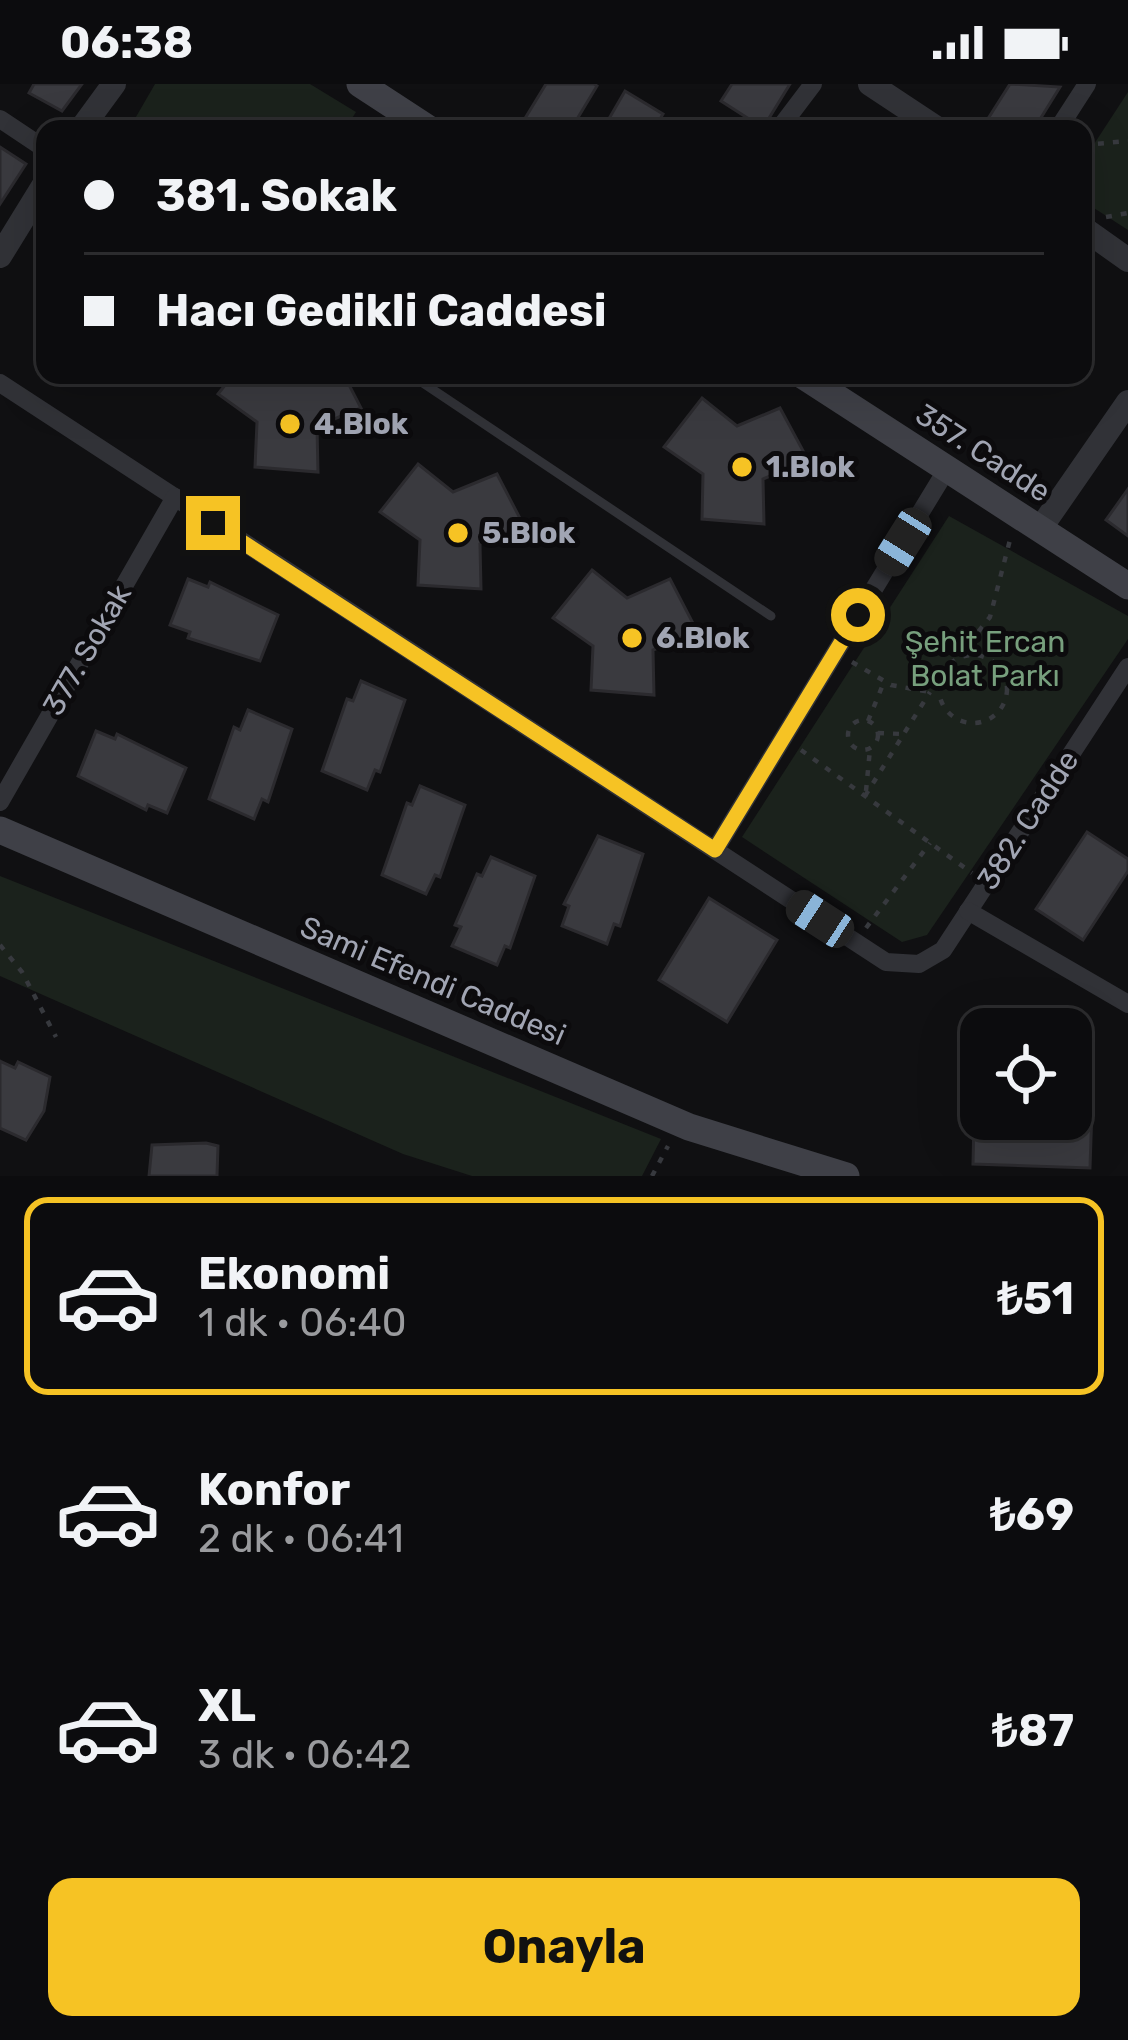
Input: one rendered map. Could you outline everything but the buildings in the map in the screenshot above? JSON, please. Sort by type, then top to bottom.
[{"type":"main road","points":[[360,84],[415,120]]},
{"type":"main road","name":"357. Cadde","points":[[816,384],[1128,586]]},
{"type":"main road","name":"Sami Efendi Caddesi","points":[[0,830],[688,1126],[846,1176]]},
{"type":"street","points":[[87,120],[113,84]]},
{"type":"street","points":[[786,120],[813,84]]},
{"type":"street","points":[[870,84],[924,120]]},
{"type":"street","points":[[1064,120],[1087,84]]},
{"type":"street","points":[[0,119],[36,143]]},
{"type":"street","points":[[0,256],[36,198]]},
{"type":"street","points":[[1092,234],[1128,260]]},
{"type":"street","points":[[0,383],[855,942]]},
{"type":"street","points":[[1040,529],[1128,402]]},
{"type":"street","points":[[715,850],[947,469]]},
{"type":"street","name":"377. Sokak","points":[[0,802],[175,497]]},
{"type":"street","name":"382. Cadde","points":[[855,942],[886,962],[919,964],[943,950],[1128,667]]},
{"type":"street","points":[[968,911],[1128,1004]]},
{"type":"lane","points":[[428,384],[771,616]]},
{"type":"path","points":[[1092,144],[1128,141]]},
{"type":"path","points":[[865,796],[940,679],[990,617],[1014,512]]},
{"type":"path","points":[[836,652],[884,681],[931,692]]},
{"type":"path","points":[[940,679],[941,701],[956,719],[978,723],[998,712],[1006,690],[999,668],[980,656],[957,659]]},
{"type":"path","points":[[868,721],[884,681]]},
{"type":"path","points":[[868,721],[878,733],[904,734]]},
{"type":"path","points":[[868,721],[854,724],[848,736],[856,748],[870,748]]},
{"type":"path","points":[[865,796],[870,748],[878,733]]},
{"type":"path","points":[[784,738],[986,884]]},
{"type":"path","points":[[855,942],[930,843]]},
{"type":"path","points":[[0,945],[22,972],[56,1037]]},
{"type":"path","points":[[652,1176],[665,1150],[688,1126]]},
{"type":"green space","points":[[155,84],[310,84],[356,112],[351,120],[134,120]]},
{"type":"green space","points":[[1128,92],[1128,230],[1092,207],[1092,147]]},
{"type":"green space","name":"Şehit Ercan Bolat Parkı","points":[[949,516],[1128,616],[1128,639],[927,935],[902,942],[742,837]]},
{"type":"green space","points":[[0,876],[661,1139],[642,1176],[472,1176],[403,1154],[0,976]]},
{"type":"place","name":"4.Blok","points":[[290,424]]},
{"type":"place","name":"1.Blok","points":[[742,467]]},
{"type":"place","name":"5.Blok","points":[[458,533]]},
{"type":"place","name":"6.Blok","points":[[632,638]]},
{"type":"route","points":[[213,523],[715,850],[858,615]]}]
